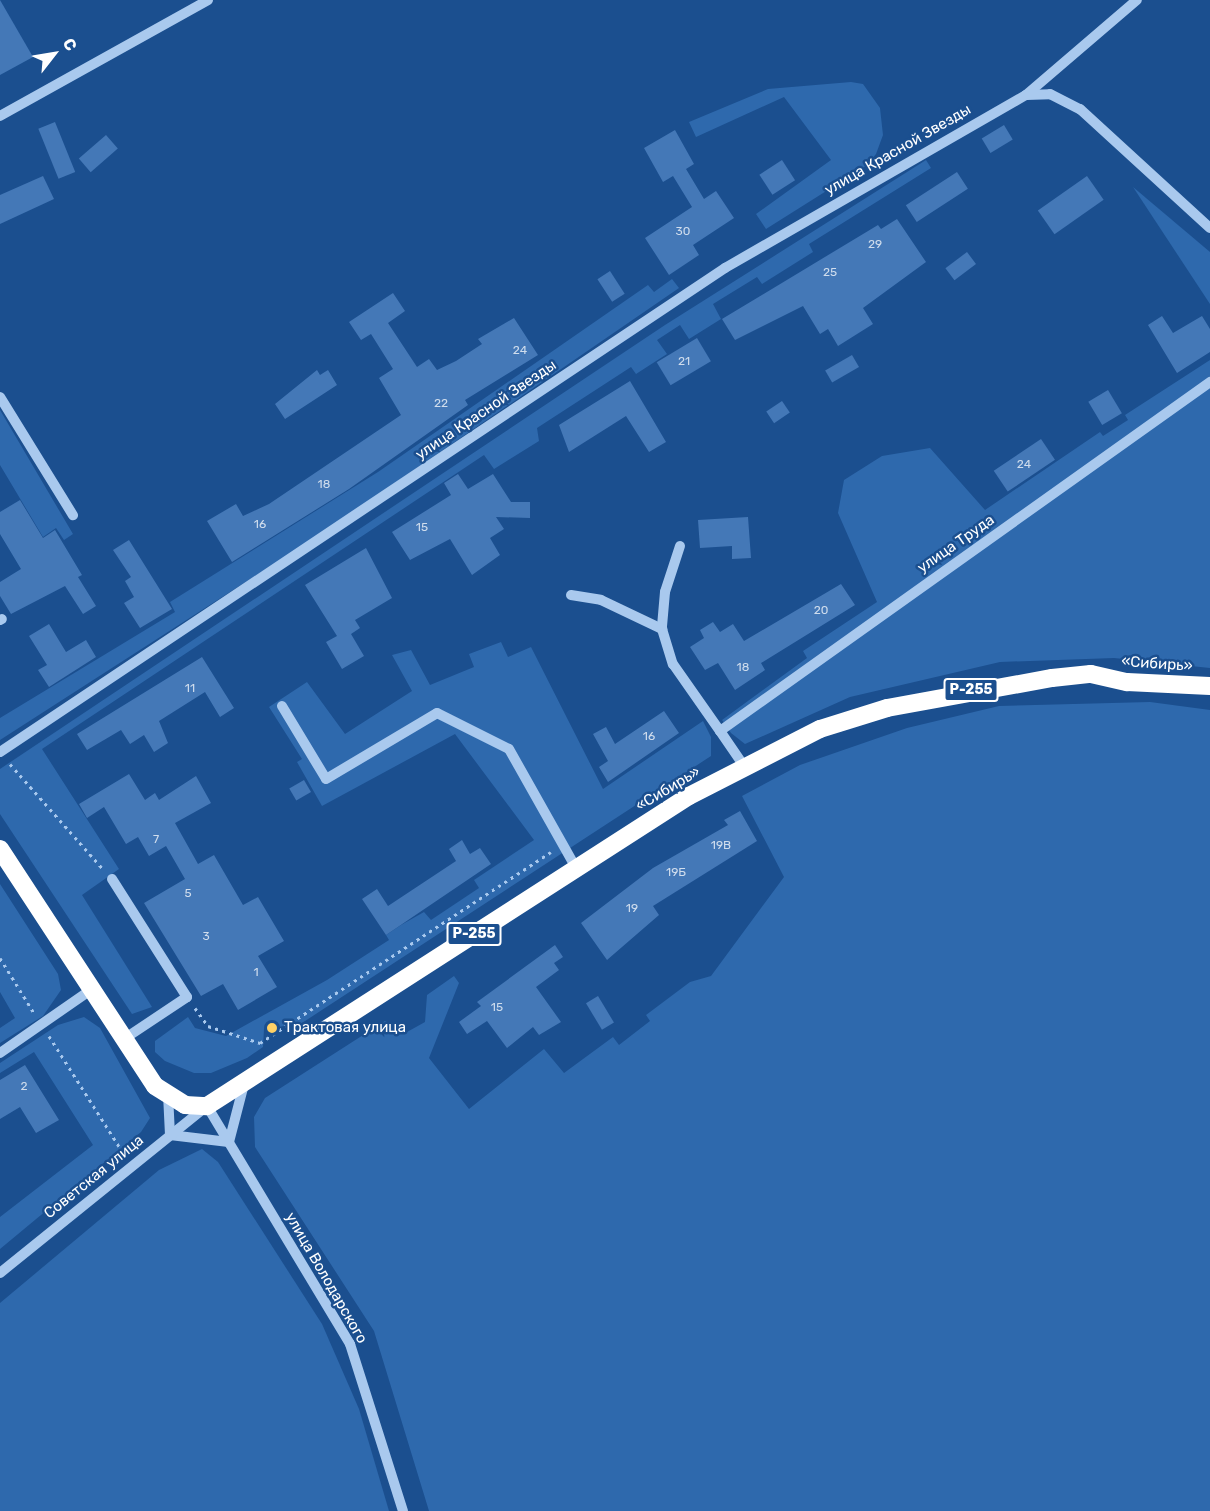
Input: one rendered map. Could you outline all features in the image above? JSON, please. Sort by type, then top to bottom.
[{"type":"highway","name":"«Сибирь»","points":[[207,1106],[576,868],[744,766],[855,717],[967,691],[1091,674],[1127,682],[1210,686]]},
{"type":"highway","points":[[0,849],[155,1086],[185,1105],[207,1106]]},
{"type":"street","points":[[0,116],[208,0]]},
{"type":"street","points":[[1026,96],[1137,0]]},
{"type":"street","points":[[1026,96],[1050,94],[1080,109],[1210,228]]},
{"type":"street","name":"улица Красной Звезды","points":[[0,752],[725,268],[999,108],[1026,96]]},
{"type":"street","name":"улица Труда","points":[[720,731],[1210,382]]},
{"type":"street","points":[[0,398],[73,515]]},
{"type":"street","points":[[680,546],[665,592],[662,629],[673,664],[744,766]]},
{"type":"street","points":[[571,596],[601,600],[662,629]]},
{"type":"street","points":[[282,706],[326,779],[437,713],[509,748],[576,868]]},
{"type":"street","points":[[112,879],[187,997],[124,1040]]},
{"type":"street","points":[[0,1053],[43,1026],[92,989]]},
{"type":"street","points":[[168,1094],[170,1135],[229,1142],[244,1084]]},
{"type":"street","name":"Советская улица","points":[[0,1273],[207,1106]]},
{"type":"street","name":"улица Володарского","points":[[207,1106],[350,1344],[403,1511]]},
{"type":"path","points":[[8,762],[112,879]]},
{"type":"path","points":[[187,997],[208,1026],[260,1043],[563,845]]},
{"type":"path","points":[[0,958],[132,1166]]},
{"type":"shaded area","points":[[851,82],[863,84],[880,108],[883,135],[876,154],[866,166],[766,229],[756,214],[831,160],[784,97],[696,137],[689,122],[768,89]]},
{"type":"shaded area","points":[[926,160],[931,168],[809,244],[813,252],[762,284],[757,277],[713,304],[721,319],[689,339],[680,325],[657,340],[667,354],[636,374],[631,367],[537,428],[539,441],[494,469],[484,455],[42,749],[119,869],[82,895],[152,1007],[132,1014],[0,814],[0,769],[665,325]]},
{"type":"shaded area","points":[[1133,187],[1210,252],[1210,304]]},
{"type":"shaded area","points":[[672,279],[679,288],[325,531],[0,740],[0,718],[175,612],[170,602],[378,472],[648,285],[654,292]]},
{"type":"shaded area","points":[[1210,360],[1210,668],[1114,658],[1000,662],[850,697],[745,744],[731,733],[722,720],[807,658],[803,651],[877,602],[838,513],[844,480],[882,456],[930,448],[985,510],[1100,432],[1103,436],[1128,420],[1125,415]]},
{"type":"shaded area","points":[[0,410],[73,534],[64,540],[56,528],[43,537],[0,465]]},
{"type":"shaded area","points":[[501,642],[508,657],[531,647],[603,789],[703,721],[711,737],[711,756],[302,1023],[272,1028],[273,1023],[264,1029],[263,1047],[247,1058],[211,1073],[194,1073],[165,1061],[155,1052],[155,1041],[188,1017],[195,1028],[226,1036],[327,980],[389,940],[386,935],[401,925],[424,912],[431,920],[479,888],[474,880],[534,840],[455,734],[322,806],[297,762],[302,759],[269,707],[307,682],[345,734],[412,691],[392,655],[411,650],[430,685],[474,667],[469,654]]},
{"type":"shaded area","points":[[1150,702],[1210,710],[1210,1511],[429,1511],[374,1331],[255,1147],[254,1117],[265,1098],[385,1021],[407,1032],[425,1022],[427,995],[454,976],[459,983],[429,1058],[469,1109],[544,1049],[564,1073],[613,1037],[619,1045],[650,1021],[646,1015],[690,982],[711,976],[784,877],[742,796],[800,765],[907,728],[999,706]]},
{"type":"shaded area","points":[[0,884],[58,974],[61,990],[43,1016],[0,1043],[0,1028],[15,1018],[0,992]]},
{"type":"shaded area","points":[[84,1017],[100,1028],[150,1118],[141,1132],[0,1249],[0,1217],[93,1145],[34,1052],[0,1073],[0,1063],[58,1025]]},
{"type":"shaded area","points":[[202,1149],[218,1162],[322,1324],[359,1409],[389,1511],[0,1511],[0,1303],[159,1170]]},
{"type":"building","points":[[0,0],[33,57],[0,75]]},
{"type":"building","points":[[55,122],[75,172],[59,179],[38,129]]},
{"type":"building","points":[[1004,125],[1013,140],[990,153],[982,138]]},
{"type":"building","points":[[675,130],[694,164],[686,169],[704,199],[716,191],[734,218],[693,245],[699,255],[669,275],[645,238],[692,207],[673,176],[663,182],[644,148]]},
{"type":"building","points":[[106,135],[118,149],[91,172],[79,159]]},
{"type":"building","points":[[782,160],[795,180],[772,195],[759,175]]},
{"type":"building","points":[[957,172],[968,189],[917,222],[906,205]]},
{"type":"building","points":[[43,176],[54,199],[0,224],[0,195]]},
{"type":"building","points":[[1087,176],[1104,200],[1054,234],[1038,210]]},
{"type":"building","points":[[897,219],[926,262],[863,308],[873,324],[838,346],[828,329],[820,334],[803,306],[735,340],[722,319],[878,225],[881,229]]},
{"type":"building","points":[[967,252],[976,264],[954,280],[945,268]]},
{"type":"building","points":[[610,271],[625,294],[612,302],[597,279]]},
{"type":"building","points":[[393,293],[405,311],[388,323],[417,367],[429,359],[437,370],[456,361],[482,344],[478,339],[514,318],[538,355],[465,400],[468,405],[349,489],[232,562],[207,521],[236,504],[243,516],[269,504],[401,415],[379,378],[393,369],[371,334],[361,340],[349,322]]},
{"type":"building","points":[[1162,316],[1173,333],[1202,316],[1210,329],[1210,352],[1177,373],[1148,325]]},
{"type":"building","points":[[697,338],[711,361],[671,385],[657,362]]},
{"type":"building","points":[[852,355],[859,367],[832,383],[825,371]]},
{"type":"building","points":[[317,370],[320,375],[328,370],[337,385],[285,419],[275,404]]},
{"type":"building","points":[[630,381],[666,442],[649,452],[626,416],[569,452],[559,425]]},
{"type":"building","points":[[1108,390],[1122,413],[1102,425],[1088,402]]},
{"type":"building","points":[[782,401],[790,413],[774,423],[766,412]]},
{"type":"building","points":[[1041,439],[1055,460],[1008,492],[994,471]]},
{"type":"building","points":[[458,474],[468,489],[493,474],[511,502],[530,502],[530,518],[496,517],[504,529],[490,538],[500,555],[472,575],[450,539],[410,560],[392,532],[451,495],[444,483]]},
{"type":"building","points":[[20,500],[43,538],[55,530],[82,575],[78,577],[96,606],[83,614],[65,586],[11,614],[0,596],[0,582],[21,569],[0,534],[0,512]]},
{"type":"building","points":[[748,517],[751,558],[732,559],[732,546],[700,548],[698,520]]},
{"type":"building","points":[[129,540],[172,609],[140,628],[124,603],[134,597],[125,581],[131,577],[113,550]]},
{"type":"building","points":[[366,548],[392,598],[355,620],[360,628],[351,634],[364,656],[342,669],[326,642],[337,636],[305,585]]},
{"type":"building","points":[[841,584],[855,605],[761,663],[765,670],[735,690],[718,663],[705,670],[690,647],[704,638],[700,630],[713,622],[720,632],[733,624],[744,641]]},
{"type":"building","points":[[49,624],[66,652],[86,640],[96,657],[49,687],[38,670],[47,665],[29,636]]},
{"type":"building","points":[[202,657],[234,708],[220,717],[205,692],[159,721],[168,743],[154,752],[144,735],[130,744],[121,730],[87,750],[77,734]]},
{"type":"building","points":[[664,711],[679,733],[608,782],[599,767],[608,761],[593,734],[606,727],[615,744]]},
{"type":"building","points":[[129,774],[145,800],[155,793],[159,800],[196,776],[211,803],[175,823],[198,864],[214,855],[243,905],[258,897],[284,941],[258,956],[277,987],[238,1010],[223,984],[201,996],[144,903],[185,879],[166,846],[149,856],[138,837],[126,844],[104,807],[87,818],[79,804]]},
{"type":"building","points":[[304,780],[311,792],[296,801],[289,789]]},
{"type":"building","points":[[740,811],[757,841],[653,906],[659,915],[607,960],[581,923],[653,868],[728,825],[724,820]]},
{"type":"building","points":[[462,840],[470,854],[480,848],[491,864],[386,935],[362,899],[377,889],[388,906],[456,861],[449,849]]},
{"type":"building","points":[[555,945],[563,957],[554,963],[559,970],[536,987],[561,1022],[539,1035],[533,1027],[507,1048],[487,1021],[467,1034],[459,1022],[481,1006],[477,1002]]},
{"type":"building","points":[[598,996],[614,1023],[602,1030],[586,1003]]},
{"type":"building","points":[[25,1065],[59,1120],[36,1133],[20,1107],[0,1119],[0,1080]]},
{"type":"place","name":"Трактовая улица","points":[[272,1028]]}]
